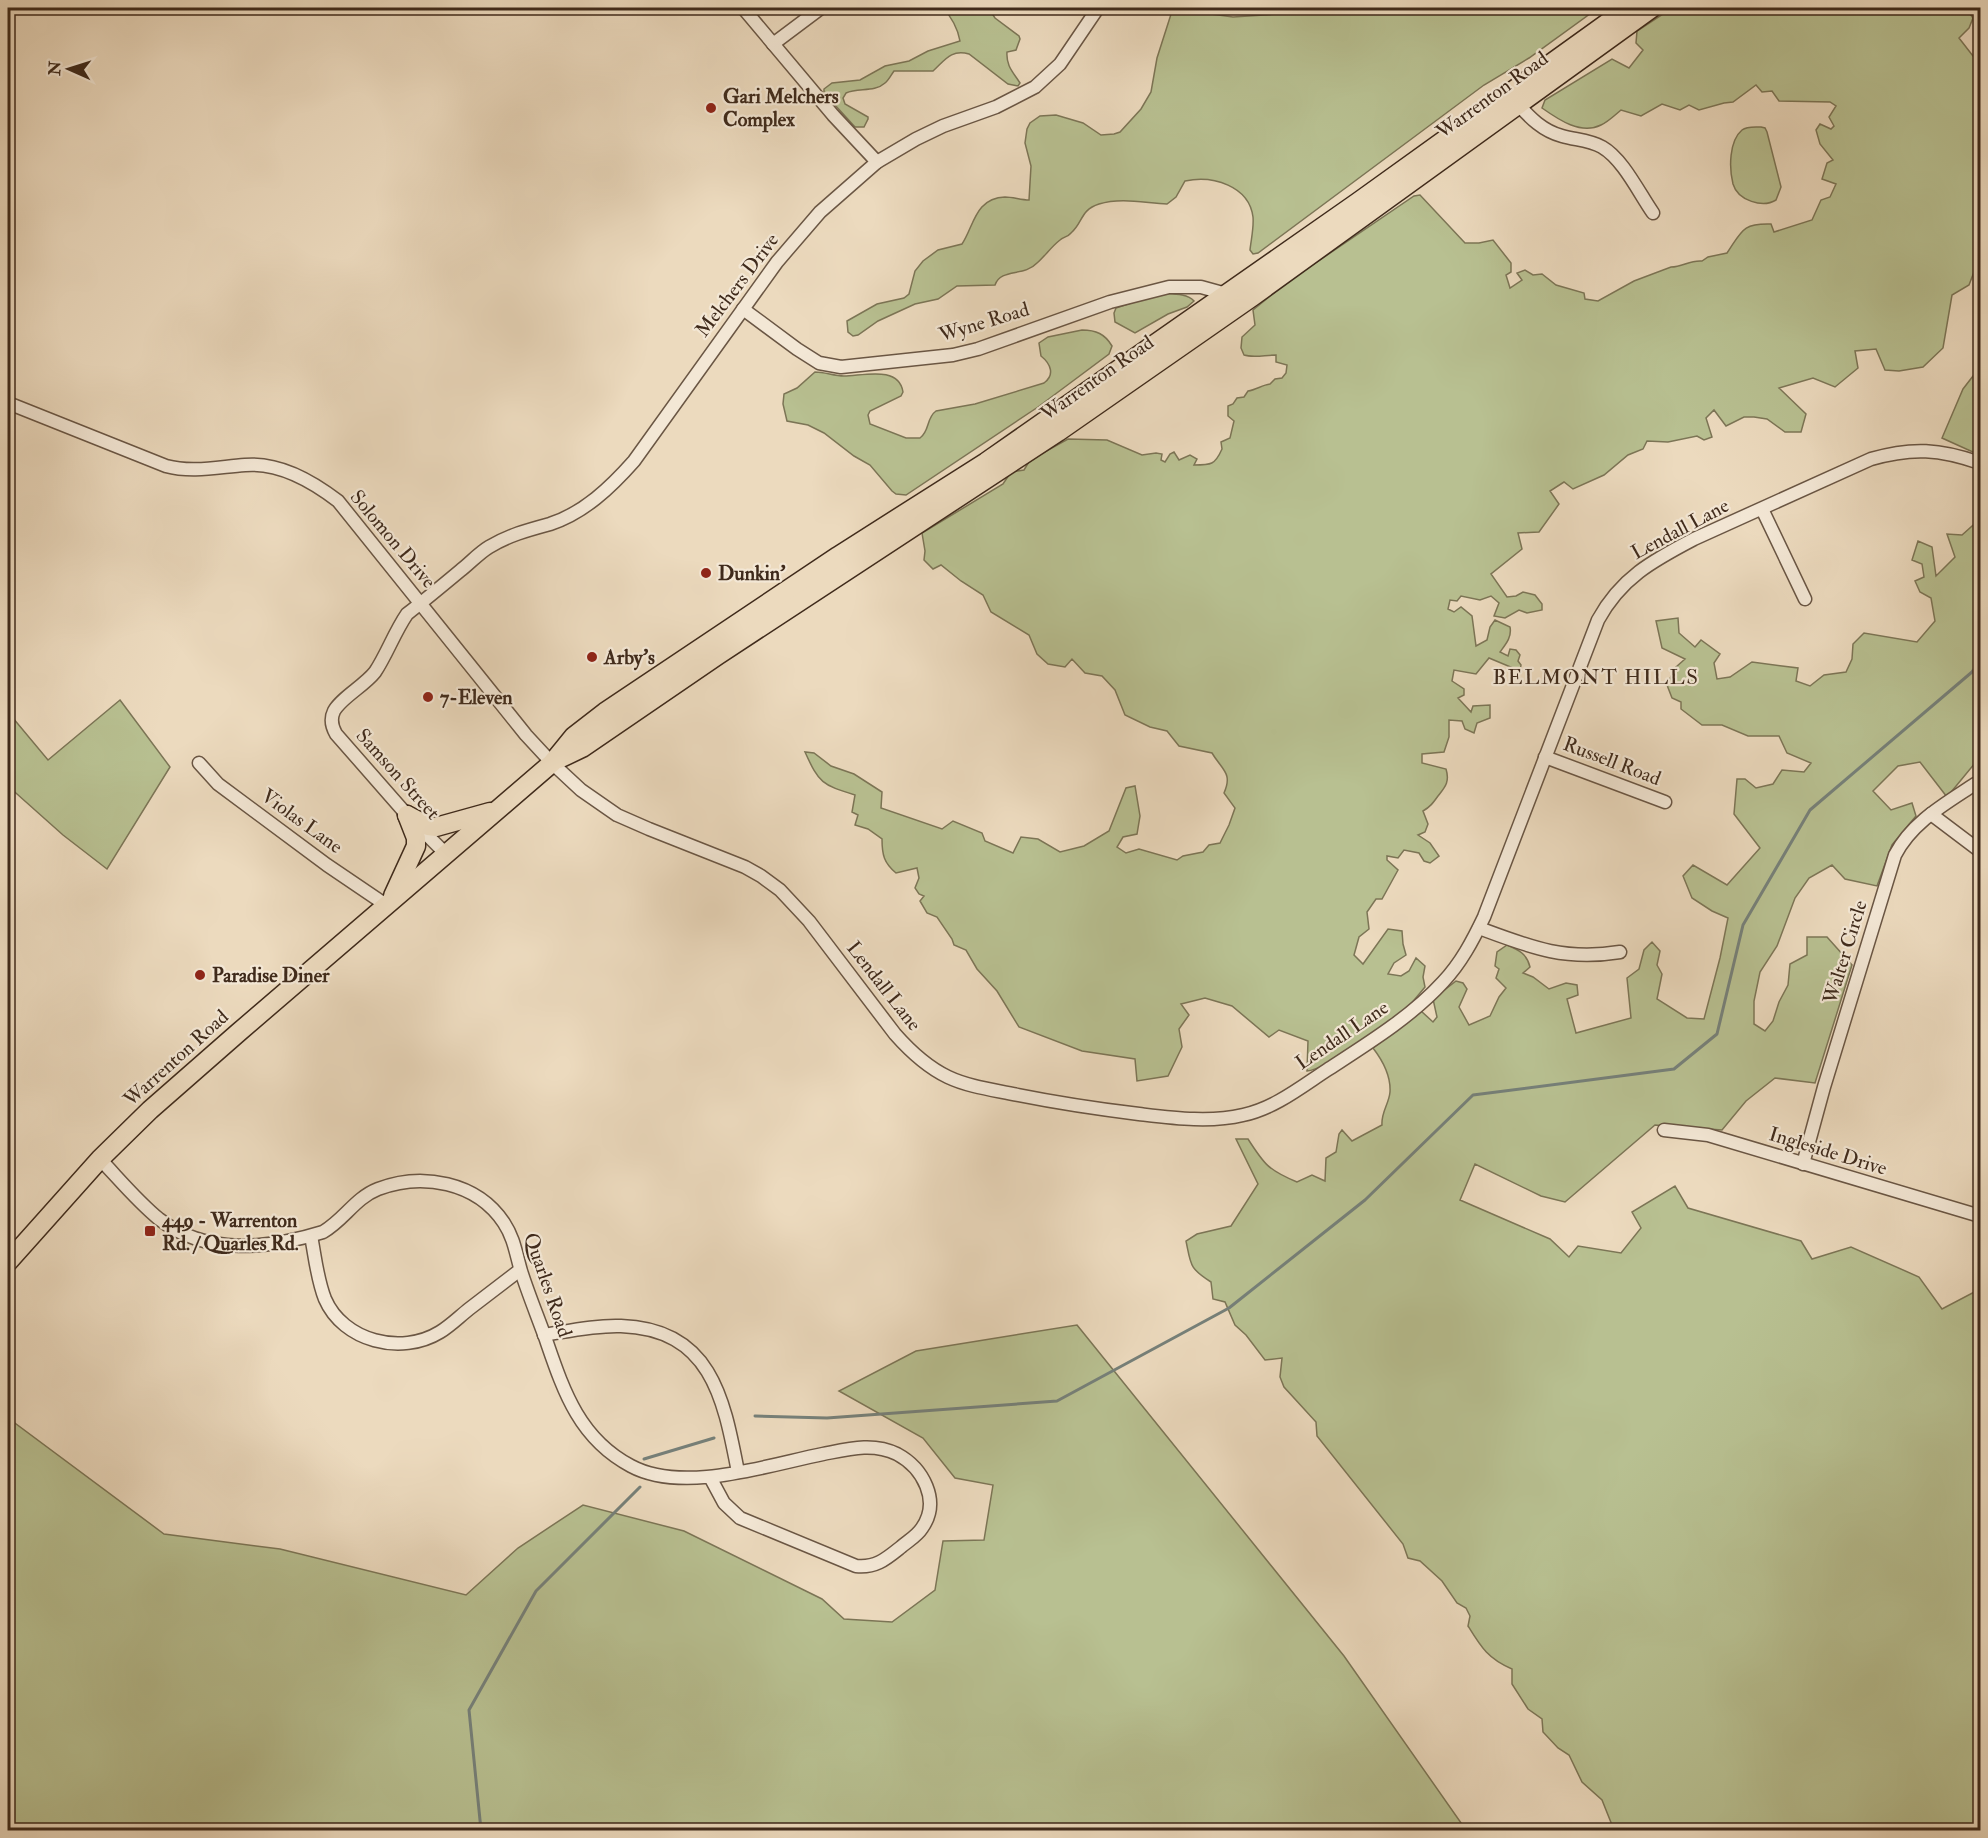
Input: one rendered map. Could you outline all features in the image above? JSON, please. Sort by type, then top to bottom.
[{"type":"main road","name":"Warrenton Road","points":[[8,1262],[100,1159],[183,1080],[552,763],[574,736],[605,712],[838,556],[986,462],[1358,202],[1628,8]]},
{"type":"main road","name":"Warrenton Road","points":[[552,763],[582,748],[760,626],[1058,432],[1246,301],[1652,8]]},
{"type":"main road","points":[[407,814],[428,826],[436,827],[496,810]]},
{"type":"main road","points":[[388,904],[416,846],[416,838],[407,814]]},
{"type":"street","points":[[743,8],[833,115],[878,162]]},
{"type":"street","points":[[773,44],[821,8]]},
{"type":"street","name":"Melchers Drive","points":[[421,603],[488,548],[517,533],[550,524],[572,514],[598,497],[634,461],[798,235],[820,212],[878,162],[916,139],[1035,87],[1060,64],[1098,8]]},
{"type":"street","points":[[1518,104],[1531,120],[1542,128],[1604,148],[1613,156],[1653,213]]},
{"type":"street","name":"Wyne Road","points":[[743,309],[819,363],[841,367],[938,357],[978,349],[1110,302],[1169,287],[1201,287],[1246,301]]},
{"type":"street","name":"Solomon Drive","points":[[8,403],[166,466],[187,471],[247,464],[270,466],[323,489],[338,501],[526,735],[552,763]]},
{"type":"street","name":"Lendall Lane","points":[[552,763],[581,790],[617,815],[649,830],[745,867],[780,891],[809,921],[909,1050],[929,1066],[949,1077],[968,1084],[1063,1104],[1164,1117],[1198,1119],[1235,1116],[1264,1108],[1284,1098],[1353,1053],[1411,1012],[1455,968],[1479,928],[1598,620],[1615,593],[1641,569],[1694,539],[1871,459],[1891,453],[1931,451],[1951,454],[1980,463]]},
{"type":"street","points":[[1762,509],[1805,598]]},
{"type":"street","name":"Samson Street","points":[[421,603],[407,614],[374,672],[364,684],[339,705],[334,711],[332,720],[336,734],[446,854]]},
{"type":"street","name":"Russell Road","points":[[1545,757],[1665,802]]},
{"type":"street","name":"Violas Lane","points":[[199,763],[218,784],[327,865],[388,904]]},
{"type":"street","name":"Walter Circle","points":[[1803,1164],[1824,1087],[1895,855],[1910,832],[1931,814],[1975,784]]},
{"type":"street","points":[[1931,814],[1980,851]]},
{"type":"street","points":[[1479,928],[1549,952],[1578,956],[1620,952]]},
{"type":"street","name":"Ingleside Drive","points":[[1664,1130],[1708,1135],[1980,1216]]},
{"type":"street","name":"Quarles Road","points":[[100,1159],[160,1220],[195,1239],[225,1246],[246,1247],[311,1236],[334,1226],[355,1204],[377,1190],[410,1181],[441,1182],[472,1193],[495,1211],[512,1237],[520,1270],[566,1396],[591,1434],[609,1451],[631,1466],[653,1474],[676,1478],[710,1477],[861,1447],[884,1449],[907,1461],[920,1473],[926,1482],[930,1500],[929,1512],[921,1529],[884,1561],[875,1565],[856,1566],[740,1518],[729,1510],[710,1477]]},
{"type":"street","points":[[311,1236],[325,1298],[331,1309],[351,1330],[364,1337],[388,1343],[412,1342],[440,1332],[520,1270]]},
{"type":"street","points":[[544,1335],[606,1327],[629,1327],[654,1331],[683,1345],[707,1369],[720,1396],[738,1472]]},
{"type":"green space","points":[[943,8],[993,8],[995,18],[1020,39],[1016,50],[1007,52],[1009,65],[1020,83],[1018,86],[1008,84],[969,54],[953,54],[933,71],[894,71],[881,86],[846,93],[843,98],[845,104],[868,117],[864,127],[855,127],[824,93],[824,89],[832,83],[860,80],[885,66],[909,61],[928,51],[960,41],[954,23]]},
{"type":"green space","points":[[1173,8],[1192,8],[1233,17],[1329,8],[1598,8],[1529,58],[1484,85],[1258,253],[1253,254],[1250,250],[1253,217],[1245,197],[1228,185],[1218,182],[1185,181],[1176,197],[1167,204],[1116,201],[1093,207],[1085,213],[1070,234],[1061,239],[1032,267],[1002,276],[995,285],[957,286],[938,299],[915,304],[878,321],[858,335],[853,336],[848,332],[847,321],[877,304],[904,298],[909,294],[915,271],[923,261],[938,250],[962,244],[977,214],[987,202],[1005,197],[1029,200],[1031,166],[1025,143],[1030,123],[1040,116],[1056,115],[1083,123],[1101,135],[1120,132],[1141,109],[1151,92],[1157,58]]},
{"type":"green space","points":[[1672,8],[1942,8],[1950,13],[1958,8],[1968,11],[1973,18],[1969,28],[1959,38],[1980,65],[1980,274],[1974,272],[1969,285],[1952,295],[1943,348],[1923,367],[1899,371],[1885,370],[1876,349],[1855,351],[1858,368],[1835,387],[1813,378],[1779,388],[1806,414],[1801,432],[1785,432],[1767,419],[1754,417],[1744,417],[1726,426],[1714,410],[1706,418],[1712,437],[1704,440],[1697,436],[1668,442],[1647,441],[1643,449],[1628,455],[1604,475],[1573,489],[1564,482],[1550,491],[1559,504],[1539,532],[1518,533],[1522,549],[1491,574],[1507,597],[1523,592],[1535,595],[1542,604],[1542,610],[1527,613],[1519,610],[1505,618],[1494,616],[1499,603],[1491,596],[1480,600],[1461,596],[1457,601],[1450,600],[1448,609],[1454,612],[1461,607],[1472,616],[1476,646],[1487,640],[1490,627],[1495,620],[1510,627],[1509,637],[1500,652],[1508,656],[1510,649],[1516,650],[1520,655],[1518,661],[1521,665],[1520,671],[1489,658],[1476,674],[1454,670],[1452,681],[1464,689],[1464,695],[1458,698],[1471,712],[1473,706],[1490,705],[1490,718],[1477,723],[1474,733],[1465,729],[1462,721],[1449,720],[1449,737],[1444,752],[1422,754],[1422,763],[1446,769],[1447,774],[1445,787],[1431,805],[1423,811],[1428,824],[1425,832],[1418,835],[1430,843],[1439,856],[1430,863],[1424,861],[1419,853],[1404,850],[1398,858],[1387,856],[1387,860],[1398,870],[1382,899],[1376,899],[1367,912],[1369,929],[1359,937],[1354,955],[1363,964],[1388,929],[1402,931],[1406,955],[1394,963],[1388,974],[1401,976],[1409,971],[1416,958],[1425,966],[1423,977],[1425,987],[1410,1005],[1375,1032],[1329,1062],[1307,1071],[1308,1041],[1279,1030],[1269,1037],[1232,1006],[1205,998],[1181,1004],[1189,1015],[1179,1029],[1182,1047],[1168,1076],[1137,1081],[1135,1059],[1082,1051],[1019,1027],[997,991],[977,969],[966,950],[954,945],[937,917],[927,913],[920,901],[924,896],[919,894],[915,888],[919,878],[917,868],[896,873],[889,866],[882,850],[882,839],[868,829],[855,825],[858,815],[852,812],[855,795],[828,785],[818,777],[805,752],[814,753],[831,766],[854,774],[882,792],[881,808],[942,829],[953,821],[982,833],[985,841],[1013,853],[1021,837],[1038,839],[1060,852],[1084,846],[1109,831],[1126,788],[1135,786],[1140,816],[1137,834],[1123,837],[1117,847],[1126,853],[1139,849],[1177,860],[1183,856],[1203,852],[1209,845],[1220,843],[1235,808],[1224,793],[1227,776],[1212,753],[1179,746],[1167,731],[1150,727],[1125,715],[1115,690],[1102,676],[1085,673],[1072,659],[1065,667],[1048,664],[1037,654],[1029,635],[991,612],[983,595],[941,565],[933,569],[924,560],[922,533],[1003,484],[1011,472],[1024,470],[1030,460],[1068,439],[1107,440],[1142,455],[1162,454],[1161,460],[1165,462],[1174,452],[1179,460],[1190,455],[1197,459],[1194,465],[1215,461],[1222,449],[1221,442],[1230,438],[1234,421],[1228,416],[1228,406],[1233,404],[1237,398],[1244,397],[1248,391],[1270,384],[1275,379],[1282,378],[1286,373],[1287,365],[1276,362],[1276,355],[1244,355],[1241,348],[1242,337],[1255,325],[1253,310],[1286,283],[1414,196],[1420,195],[1465,243],[1493,240],[1511,263],[1511,272],[1506,275],[1510,288],[1522,280],[1517,273],[1525,270],[1533,275],[1542,274],[1556,285],[1584,293],[1585,299],[1598,301],[1634,281],[1671,267],[1727,253],[1740,234],[1748,227],[1771,224],[1774,232],[1812,220],[1821,200],[1830,197],[1836,184],[1822,179],[1827,163],[1833,160],[1820,144],[1816,130],[1820,124],[1831,129],[1834,126],[1829,117],[1836,106],[1830,102],[1779,101],[1772,91],[1762,92],[1756,85],[1733,102],[1699,110],[1689,105],[1680,110],[1662,104],[1641,116],[1621,110],[1604,124],[1593,128],[1570,125],[1542,108],[1545,100],[1612,59],[1629,68],[1643,50],[1636,43],[1637,31]]},
{"type":"green space","points":[[1761,127],[1767,132],[1781,187],[1776,200],[1758,203],[1745,199],[1736,190],[1731,170],[1731,155],[1735,141],[1742,130]]},
{"type":"green space","points":[[1161,293],[1183,295],[1194,301],[1187,307],[1168,314],[1135,333],[1115,322],[1116,308]]},
{"type":"green space","points":[[1082,330],[1096,332],[1106,338],[1112,346],[1109,354],[1038,407],[906,495],[892,491],[870,465],[824,433],[808,425],[787,421],[783,404],[784,394],[797,388],[815,372],[844,376],[887,375],[895,378],[903,392],[901,396],[870,411],[868,415],[870,424],[906,438],[920,438],[936,411],[975,404],[1044,383],[1051,373],[1047,362],[1041,356],[1039,343],[1048,337]]},
{"type":"green space","points":[[1980,367],[1980,453],[1975,453],[1942,438],[1963,389]]},
{"type":"green space","points":[[1980,519],[1980,757],[1947,797],[1920,762],[1898,766],[1873,791],[1891,810],[1912,803],[1916,816],[1892,845],[1877,886],[1845,879],[1832,865],[1809,878],[1795,898],[1777,946],[1760,972],[1754,1001],[1754,1024],[1765,1031],[1773,1021],[1788,985],[1790,964],[1807,955],[1807,937],[1827,937],[1852,965],[1815,1083],[1775,1078],[1746,1101],[1722,1130],[1655,1125],[1565,1202],[1541,1196],[1475,1164],[1460,1200],[1550,1239],[1569,1257],[1578,1246],[1621,1253],[1641,1228],[1632,1212],[1675,1186],[1688,1208],[1801,1241],[1812,1259],[1851,1247],[1919,1277],[1942,1309],[1980,1289],[1980,1830],[1614,1830],[1602,1800],[1582,1782],[1569,1755],[1558,1748],[1543,1732],[1542,1719],[1528,1709],[1512,1684],[1512,1669],[1491,1657],[1481,1646],[1468,1626],[1470,1616],[1466,1608],[1457,1603],[1442,1581],[1420,1561],[1408,1558],[1403,1544],[1317,1436],[1316,1422],[1284,1387],[1280,1377],[1282,1358],[1265,1360],[1246,1335],[1235,1325],[1225,1302],[1213,1299],[1211,1282],[1192,1265],[1186,1241],[1197,1234],[1231,1226],[1258,1184],[1236,1139],[1248,1139],[1258,1155],[1273,1170],[1287,1178],[1297,1182],[1312,1175],[1325,1181],[1326,1158],[1336,1152],[1339,1134],[1342,1130],[1352,1141],[1382,1125],[1390,1086],[1386,1068],[1373,1048],[1421,1011],[1433,1022],[1437,1017],[1433,999],[1456,981],[1463,983],[1467,989],[1459,1007],[1469,1025],[1490,1016],[1506,988],[1496,978],[1499,969],[1495,966],[1497,952],[1507,945],[1519,951],[1527,959],[1530,967],[1523,973],[1533,977],[1549,989],[1566,983],[1577,985],[1578,995],[1567,999],[1576,1033],[1631,1018],[1627,978],[1639,969],[1644,950],[1652,942],[1660,951],[1657,965],[1662,974],[1657,999],[1687,1018],[1704,1019],[1728,918],[1692,898],[1683,876],[1693,865],[1727,885],[1760,848],[1734,814],[1737,779],[1745,779],[1756,788],[1773,784],[1782,770],[1804,772],[1811,763],[1787,753],[1779,736],[1748,736],[1722,725],[1702,725],[1681,709],[1681,702],[1672,698],[1667,685],[1675,668],[1685,659],[1662,648],[1656,621],[1678,618],[1679,633],[1695,647],[1701,640],[1720,654],[1714,663],[1717,679],[1730,677],[1752,662],[1798,668],[1796,681],[1810,686],[1824,675],[1846,672],[1852,659],[1853,644],[1864,633],[1917,642],[1935,621],[1931,598],[1920,592],[1915,581],[1924,577],[1922,564],[1912,560],[1918,541],[1932,547],[1936,576],[1955,557],[1947,534],[1962,535]]},
{"type":"green space","points":[[120,700],[170,767],[107,869],[63,835],[8,786],[8,712],[48,760]]},
{"type":"green space","points":[[1077,1325],[1344,1656],[1466,1830],[8,1830],[8,1418],[164,1534],[280,1549],[466,1595],[518,1548],[583,1505],[684,1531],[822,1599],[844,1619],[892,1622],[935,1590],[943,1541],[984,1540],[993,1485],[955,1478],[923,1438],[839,1391],[916,1351]]},
{"type":"waterway","points":[[755,1416],[827,1418],[1057,1401],[1229,1308],[1365,1200],[1473,1095],[1674,1069],[1717,1034],[1743,925],[1810,810],[1972,672],[1980,661]]},
{"type":"waterway","points":[[644,1459],[714,1438]]},
{"type":"waterway","points":[[481,1830],[469,1710],[536,1591],[640,1487]]},
{"type":"place","name":"Gari Melchers Complex","points":[[711,108]]},
{"type":"place","name":"Dunkin'","points":[[706,573]]},
{"type":"place","name":"Arby's","points":[[592,657]]},
{"type":"place","name":"7-Eleven","points":[[428,697]]},
{"type":"place","name":"Paradise Diner","points":[[200,975]]},
{"type":"place","name":"449 - Warrenton Rd. / Quarles Rd.","points":[[150,1231]]},
{"type":"district","name":"BELMONT HILLS","points":[[1596,677]]}]
